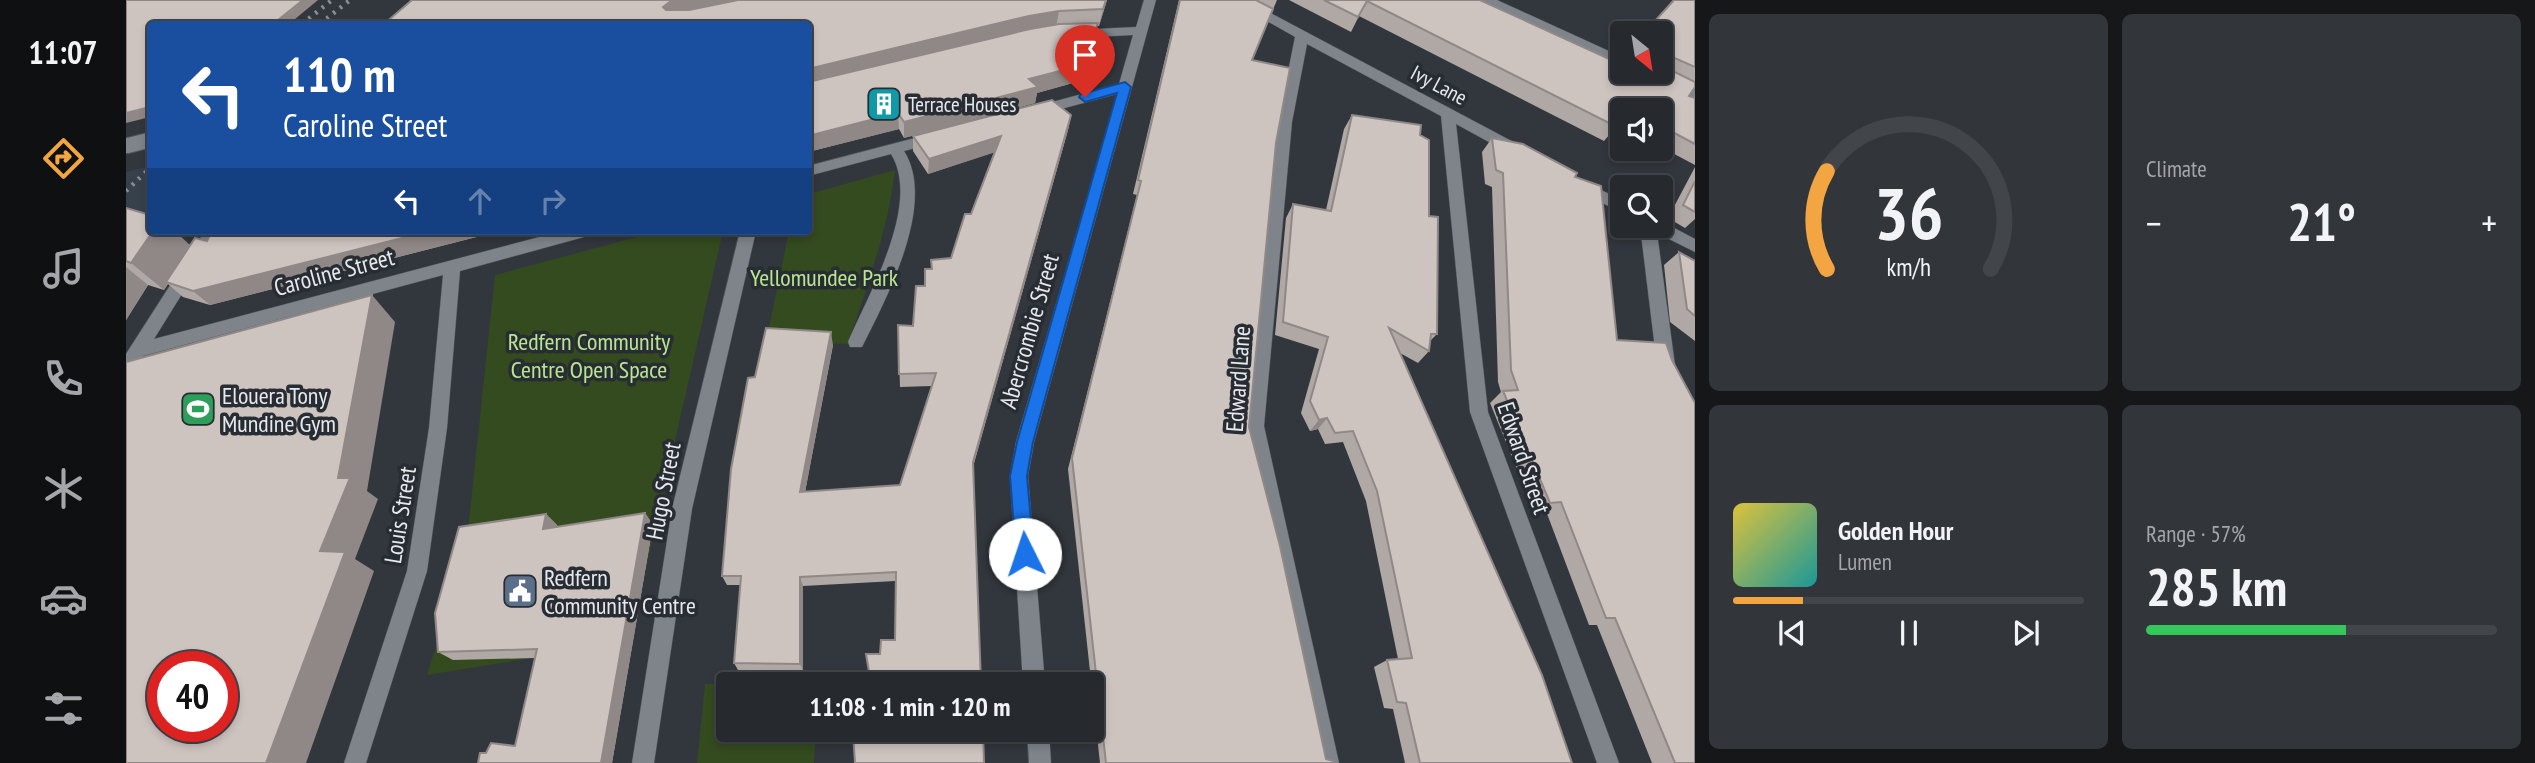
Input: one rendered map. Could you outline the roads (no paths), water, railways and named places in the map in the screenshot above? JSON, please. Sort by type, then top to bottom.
[{"type":"street","name":"Abercrombie Street","points":[[1033,672],[1019,476],[1025,442],[1150,0]]},
{"type":"street","name":"Ivy Lane","points":[[1237,0],[1529,157]]},
{"type":"street","points":[[1487,0],[1610,56]]},
{"type":"street","points":[[1056,34],[1140,31]]},
{"type":"street","name":"Edward Lane","points":[[1302,35],[1284,122],[1275,242],[1255,426],[1328,763]]},
{"type":"street","points":[[1670,84],[1695,95]]},
{"type":"street","points":[[1020,115],[1125,87]]},
{"type":"street","name":"Edward Street","points":[[1448,114],[1479,412],[1608,763]]},
{"type":"street","points":[[812,170],[943,135]]},
{"type":"street","points":[[126,146],[147,141]]},
{"type":"street","points":[[856,342],[902,231],[907,207],[907,170],[895,148]]},
{"type":"street","points":[[1564,176],[1610,201]]},
{"type":"street","points":[[1673,234],[1695,246]]},
{"type":"street","points":[[126,369],[210,235]]},
{"type":"street","name":"Caroline Street","points":[[136,351],[569,235]]},
{"type":"street","name":"Hugo Street","points":[[643,763],[682,509],[747,235]]},
{"type":"street","points":[[1649,238],[1663,356],[1673,382]]},
{"type":"street","name":"Louis Street","points":[[355,763],[416,571],[438,428],[452,266]]},
{"type":"street","points":[[1039,742],[1040,763]]},
{"type":"railway","points":[[306,21],[332,0]]},
{"type":"railway","points":[[324,21],[350,0]]},
{"type":"railway","points":[[126,191],[147,171]]},
{"type":"place","name":"Terrace Houses","points":[[884,104]]},
{"type":"place","name":"Elouera Tony Mundine Gym","points":[[198,409]]},
{"type":"place","name":"Redfern Community Centre","points":[[520,591]]},
{"type":"park label","name":"Yellomundee Park","points":[[824,277]]},
{"type":"park label","name":"Redfern Community Centre Open Space","points":[[589,355]]}]
